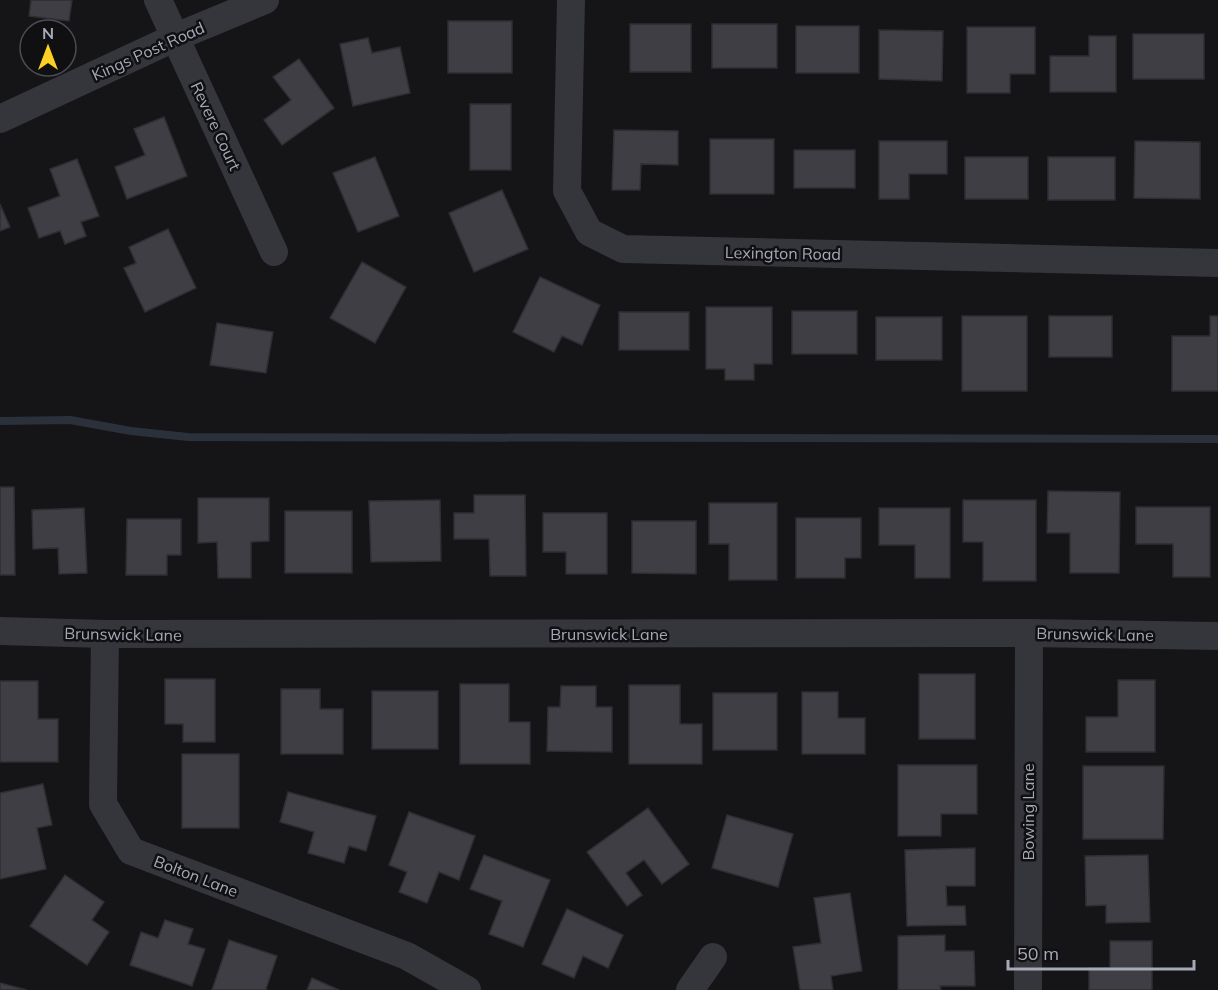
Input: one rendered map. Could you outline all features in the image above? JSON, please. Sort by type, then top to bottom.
[{"type":"street","name":"Revere Court","points":[[158,0],[274,252]]},
{"type":"street","name":"Kings Post Road","points":[[0,119],[176,37],[265,0]]},
{"type":"street","name":"Lexington Road","points":[[571,0],[567,191],[589,232],[623,249],[1218,263]]},
{"type":"street","name":"Brunswick Lane","points":[[0,631],[105,634],[1029,633],[1218,636]]},
{"type":"street","name":"Bowing Lane","points":[[1028,990],[1029,633]]},
{"type":"street","name":"Bolton Lane","points":[[105,634],[103,804],[131,851],[407,957],[467,990]]},
{"type":"street","points":[[690,990],[713,957]]},
{"type":"building","points":[[31,0],[72,0],[69,18],[29,16]]},
{"type":"building","points":[[448,21],[512,21],[512,73],[448,73]]},
{"type":"building","points":[[630,24],[691,24],[691,72],[630,72]]},
{"type":"building","points":[[712,24],[777,24],[777,68],[712,68]]},
{"type":"building","points":[[796,26],[859,26],[859,73],[796,73]]},
{"type":"building","points":[[967,27],[1035,27],[1035,74],[1010,74],[1010,93],[967,93]]},
{"type":"building","points":[[879,30],[943,31],[942,81],[879,79]]},
{"type":"building","points":[[1133,34],[1204,34],[1204,79],[1133,79]]},
{"type":"building","points":[[1089,36],[1116,36],[1116,92],[1050,92],[1050,56],[1089,56]]},
{"type":"building","points":[[368,38],[372,53],[400,47],[410,93],[353,106],[340,44]]},
{"type":"building","points":[[299,59],[334,108],[282,145],[264,120],[291,100],[273,77]]},
{"type":"building","points":[[470,104],[511,104],[511,170],[470,170]]},
{"type":"building","points":[[164,117],[187,176],[127,199],[115,167],[145,155],[134,129]]},
{"type":"building","points":[[614,130],[678,131],[678,165],[641,164],[640,190],[612,190]]},
{"type":"building","points":[[710,139],[774,139],[774,194],[710,194]]},
{"type":"building","points":[[879,141],[947,141],[947,174],[909,174],[909,199],[879,199]]},
{"type":"building","points":[[1135,141],[1200,142],[1200,199],[1134,198]]},
{"type":"building","points":[[794,150],[855,150],[855,188],[794,188]]},
{"type":"building","points":[[375,157],[399,216],[358,232],[333,173]]},
{"type":"building","points":[[965,157],[1028,157],[1028,199],[965,199]]},
{"type":"building","points":[[1048,157],[1115,157],[1115,200],[1048,200]]},
{"type":"building","points":[[77,159],[99,216],[81,222],[86,236],[65,244],[60,231],[39,238],[28,208],[60,196],[50,169]]},
{"type":"building","points":[[502,190],[528,249],[474,272],[449,213]]},
{"type":"building","points":[[0,204],[10,227],[0,231]]},
{"type":"building","points":[[168,229],[196,288],[145,312],[124,268],[136,263],[129,247]]},
{"type":"building","points":[[362,262],[406,287],[375,343],[330,318]]},
{"type":"building","points":[[540,277],[600,305],[582,345],[562,336],[554,352],[513,332]]},
{"type":"building","points":[[706,307],[772,307],[772,364],[754,364],[754,380],[725,380],[725,369],[706,369]]},
{"type":"building","points":[[792,311],[857,311],[857,354],[792,354]]},
{"type":"building","points":[[619,312],[689,312],[689,350],[619,350]]},
{"type":"building","points":[[962,316],[1027,316],[1027,391],[962,391]]},
{"type":"building","points":[[1049,316],[1112,316],[1112,357],[1049,357]]},
{"type":"building","points":[[1210,316],[1218,316],[1218,391],[1172,391],[1172,336],[1210,336]]},
{"type":"building","points":[[876,317],[942,317],[942,360],[876,360]]},
{"type":"building","points":[[217,323],[273,332],[266,373],[210,365]]},
{"type":"building","points":[[0,487],[14,487],[15,575],[0,575]]},
{"type":"building","points":[[1048,491],[1120,492],[1119,573],[1070,573],[1070,533],[1047,533]]},
{"type":"building","points":[[474,495],[525,495],[526,576],[490,576],[489,539],[454,539],[454,513],[474,513]]},
{"type":"building","points":[[198,498],[269,498],[269,541],[251,542],[251,578],[218,578],[217,542],[198,543]]},
{"type":"building","points":[[440,500],[441,561],[371,562],[369,501]]},
{"type":"building","points":[[963,500],[1036,500],[1036,581],[983,581],[983,542],[963,542]]},
{"type":"building","points":[[709,503],[777,503],[777,580],[729,580],[729,544],[709,544]]},
{"type":"building","points":[[1136,507],[1210,507],[1210,577],[1173,577],[1173,544],[1136,544]]},
{"type":"building","points":[[84,508],[87,573],[59,574],[58,548],[33,549],[32,510]]},
{"type":"building","points":[[879,508],[950,508],[950,578],[915,578],[915,545],[879,545]]},
{"type":"building","points":[[285,511],[352,511],[352,573],[285,573]]},
{"type":"building","points":[[543,513],[607,513],[607,574],[566,574],[566,552],[543,552]]},
{"type":"building","points":[[796,518],[861,518],[861,558],[845,558],[845,578],[796,578]]},
{"type":"building","points":[[127,519],[181,519],[181,555],[167,555],[167,575],[126,575]]},
{"type":"building","points":[[632,521],[696,521],[696,574],[632,573]]},
{"type":"building","points":[[919,674],[975,674],[975,739],[919,739]]},
{"type":"building","points":[[165,679],[215,679],[215,742],[183,742],[183,724],[165,724]]},
{"type":"building","points":[[1118,680],[1155,680],[1155,752],[1086,752],[1086,717],[1118,717]]},
{"type":"building","points":[[0,681],[38,681],[38,719],[58,719],[58,762],[0,762]]},
{"type":"building","points":[[460,684],[509,684],[509,722],[530,722],[530,764],[460,764]]},
{"type":"building","points":[[629,685],[680,685],[680,724],[702,724],[702,764],[629,764]]},
{"type":"building","points":[[561,686],[596,686],[596,707],[612,707],[612,752],[547,751],[548,707],[560,707]]},
{"type":"building","points":[[281,689],[320,689],[320,709],[343,709],[343,754],[281,754]]},
{"type":"building","points":[[372,691],[438,691],[438,749],[372,749]]},
{"type":"building","points":[[802,692],[838,692],[838,718],[865,718],[865,754],[802,754]]},
{"type":"building","points":[[713,693],[777,693],[777,750],[713,750]]},
{"type":"building","points":[[182,754],[239,754],[239,828],[182,828]]},
{"type":"building","points":[[898,765],[977,765],[977,814],[941,814],[941,836],[898,836]]},
{"type":"building","points":[[1083,766],[1164,766],[1163,839],[1083,839]]},
{"type":"building","points":[[43,784],[52,825],[37,828],[46,869],[0,879],[0,793]]},
{"type":"building","points":[[288,792],[376,816],[366,851],[349,846],[344,863],[308,853],[314,832],[280,822]]},
{"type":"building","points":[[648,808],[689,864],[662,884],[644,860],[626,873],[642,895],[627,906],[587,852]]},
{"type":"building","points":[[409,812],[475,836],[459,880],[439,872],[427,903],[399,892],[407,872],[389,865]]},
{"type":"building","points":[[727,815],[793,834],[778,887],[712,868]]},
{"type":"building","points":[[975,848],[975,886],[946,886],[947,906],[965,906],[966,925],[907,926],[905,850]]},
{"type":"building","points":[[484,855],[550,880],[523,947],[489,934],[502,901],[470,889]]},
{"type":"building","points":[[1148,855],[1150,922],[1106,923],[1106,905],[1086,906],[1085,856]]},
{"type":"building","points":[[65,875],[104,902],[92,920],[109,932],[87,965],[30,926]]},
{"type":"building","points":[[850,893],[862,971],[831,976],[833,990],[800,990],[793,947],[821,943],[814,898]]},
{"type":"building","points":[[567,909],[623,935],[608,968],[583,956],[574,978],[542,964]]},
{"type":"building","points":[[165,920],[193,929],[188,944],[205,949],[192,986],[130,965],[141,932],[158,938]]},
{"type":"building","points":[[945,935],[945,951],[974,951],[975,986],[940,986],[941,990],[898,990],[898,936]]},
{"type":"building","points":[[229,940],[277,956],[267,990],[212,990]]},
{"type":"building","points":[[1110,941],[1152,941],[1152,990],[1089,990],[1089,968],[1110,968]]},
{"type":"building","points":[[312,978],[339,990],[307,990]]},
{"type":"building","points":[[0,983],[27,990],[0,990]]},
{"type":"waterway","points":[[0,421],[70,420],[131,431],[188,437],[1218,439]]}]
